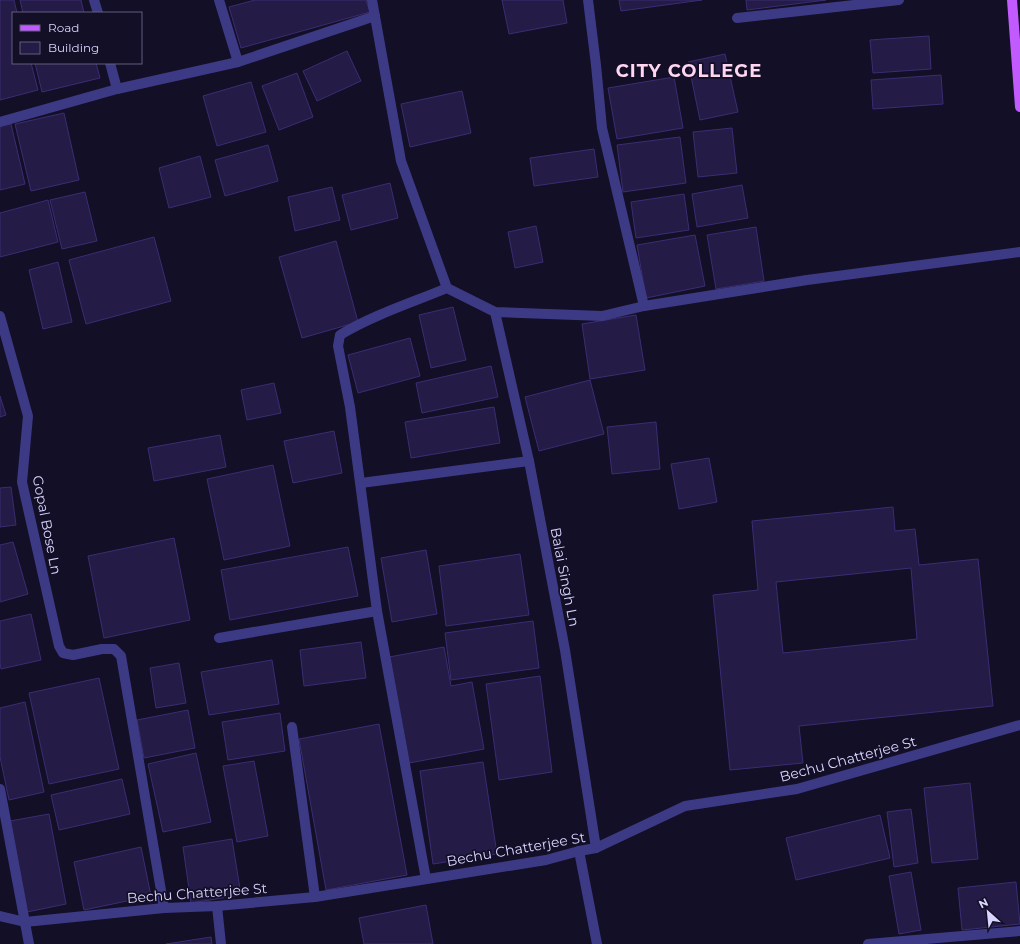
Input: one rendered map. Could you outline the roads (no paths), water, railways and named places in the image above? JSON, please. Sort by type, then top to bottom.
[{"type":"main road","points":[[1012,0],[1020,107]]},
{"type":"street","points":[[94,0],[98,12]]},
{"type":"street","points":[[219,0],[238,62]]},
{"type":"street","points":[[372,0],[401,161],[447,288],[495,312],[602,316],[644,306],[807,280],[1020,252]]},
{"type":"street","points":[[588,0],[602,128],[644,306]]},
{"type":"street","points":[[737,18],[899,0]]},
{"type":"street","points":[[0,122],[117,89],[238,62],[375,16]]},
{"type":"street","points":[[110,64],[117,89]]},
{"type":"street","points":[[426,879],[378,611],[350,407],[338,346],[340,335],[350,329],[447,288]]},
{"type":"street","name":"Balai Singh Ln","points":[[495,312],[529,461],[565,650],[596,848]]},
{"type":"street","name":"Gopal Bose Ln","points":[[0,316],[28,416],[22,482],[59,646],[63,653],[73,655],[102,649],[114,649],[121,656],[164,908]]},
{"type":"street","points":[[361,483],[529,461]]},
{"type":"street","points":[[219,638],[378,611]]},
{"type":"street","name":"Bechu Chatterjee St","points":[[0,916],[25,922],[164,908],[217,906],[315,897],[546,860],[596,848],[684,806],[797,789],[1020,725]]},
{"type":"street","points":[[292,727],[315,897]]},
{"type":"street","points":[[0,789],[29,944]]},
{"type":"street","points":[[579,851],[597,944]]},
{"type":"street","points":[[217,906],[221,944]]},
{"type":"street","points":[[868,944],[1020,931]]},
{"type":"district","name":"CITY COLLEGE","points":[[689,71]]}]
